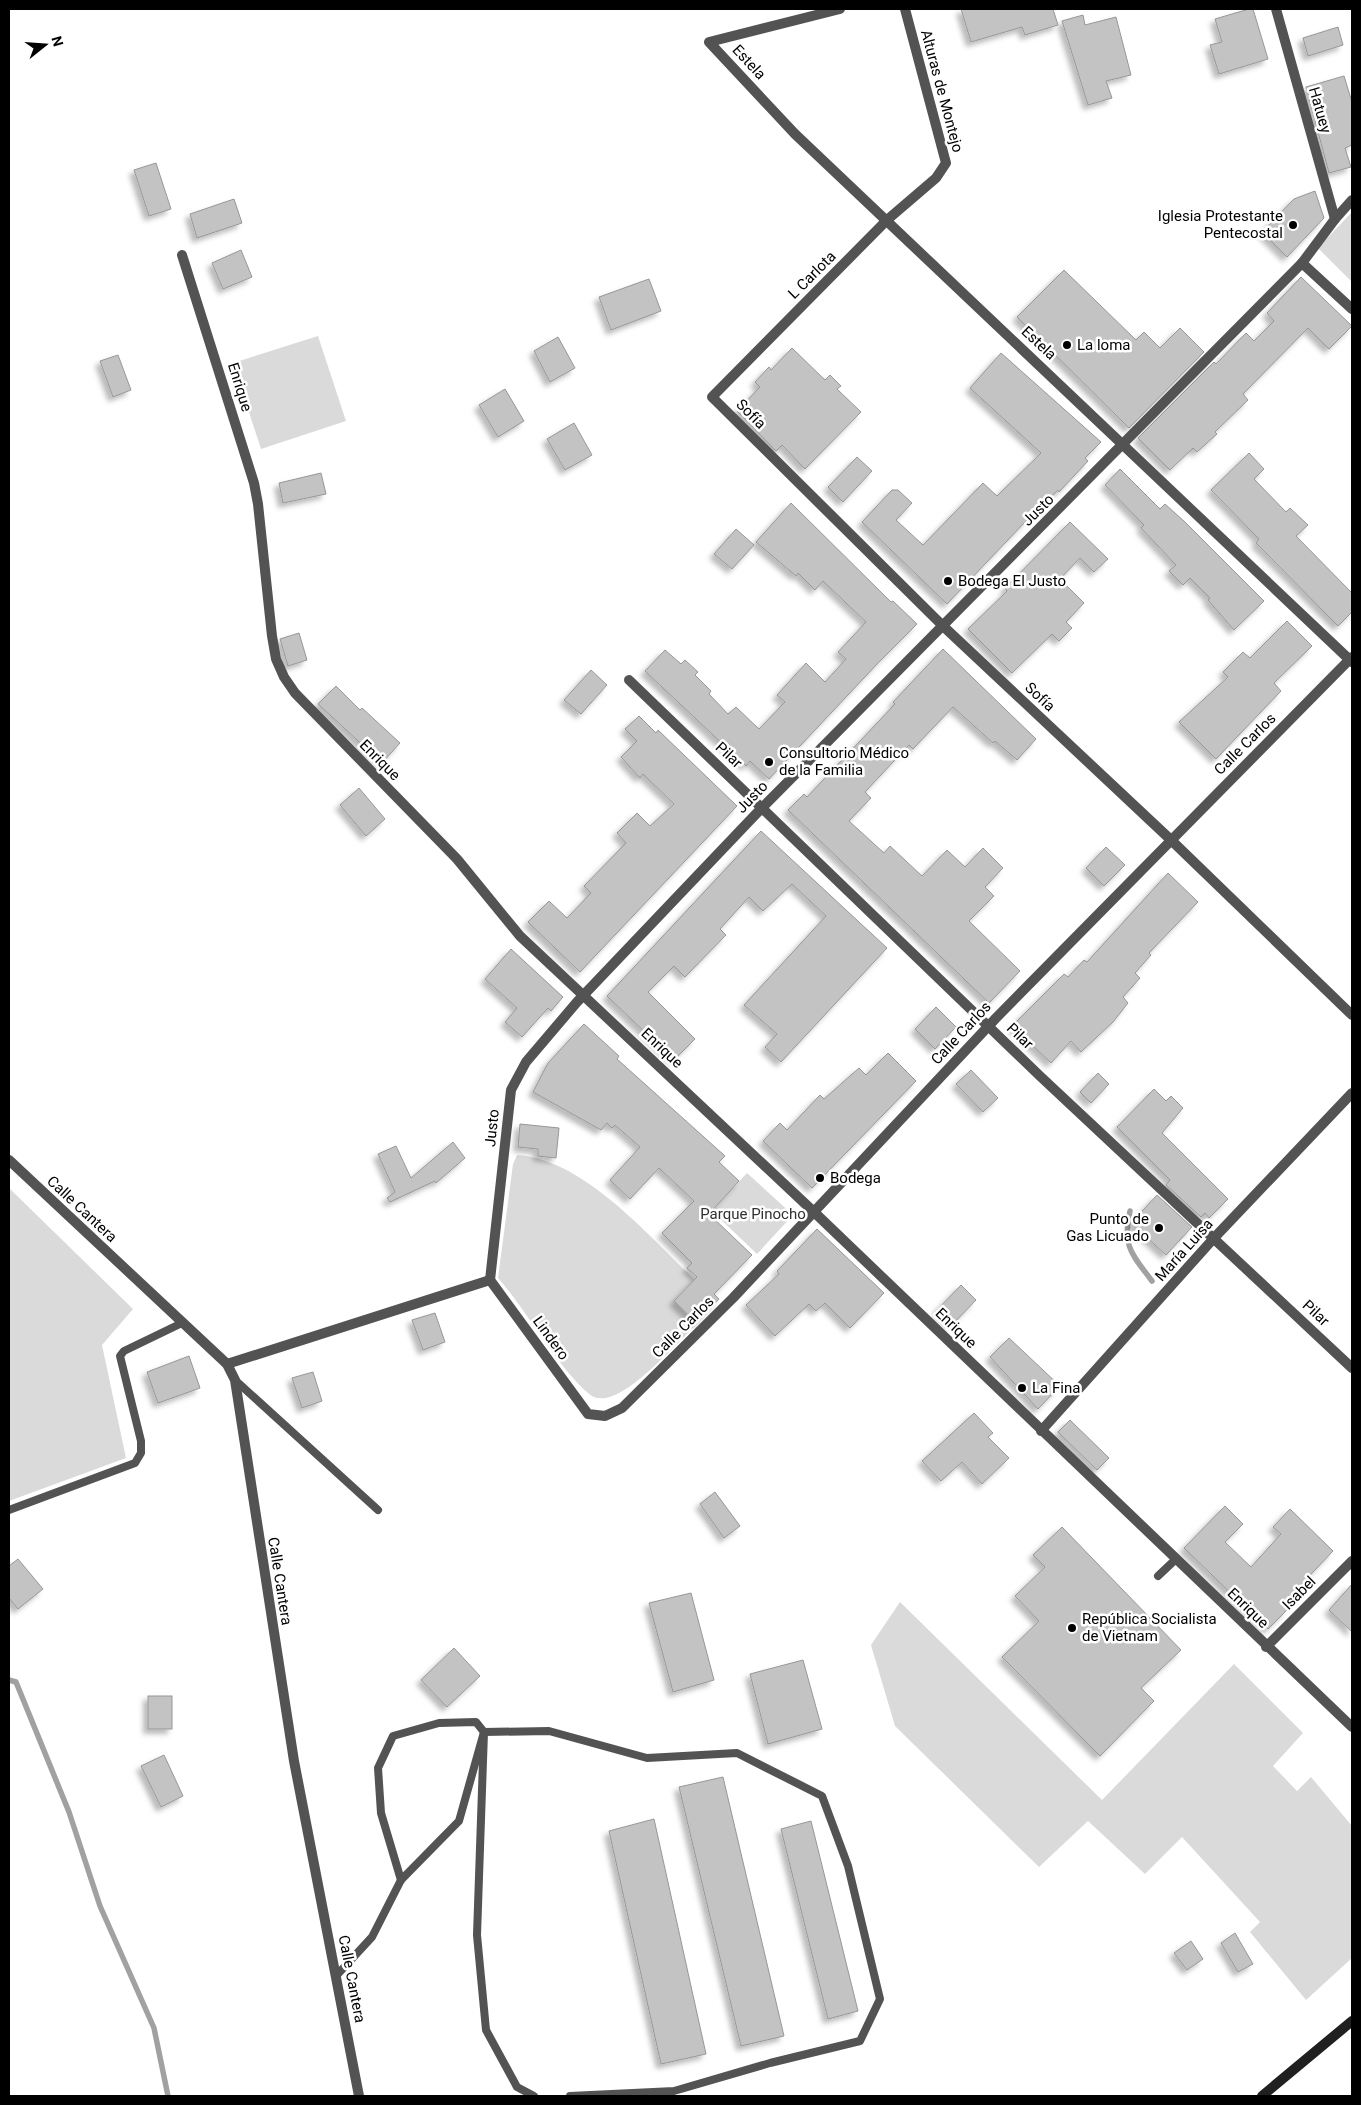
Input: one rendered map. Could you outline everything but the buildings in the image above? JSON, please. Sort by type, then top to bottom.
[{"type":"main road","points":[[1262,2096],[1352,2021]]},
{"type":"street","name":"Estela","points":[[840,9],[709,42],[795,134],[1351,660]]},
{"type":"street","name":"Alturas de Montejo","points":[[905,9],[946,163],[936,178]]},
{"type":"street","name":"Hatuey","points":[[1276,9],[1335,219]]},
{"type":"street","name":"L Carlota","points":[[712,396],[887,220],[936,178]]},
{"type":"street","name":"Justo","points":[[490,1280],[512,1090],[526,1062],[584,995],[763,807],[1124,445],[1302,263],[1335,219],[1352,200]]},
{"type":"street","name":"Enrique","points":[[182,255],[254,483],[276,659],[294,693],[457,859],[520,936],[814,1212],[1266,1647],[1352,1727]]},
{"type":"street","points":[[1302,263],[1352,309]]},
{"type":"street","name":"Sofía","points":[[712,396],[943,626],[1171,840],[1352,1015]]},
{"type":"street","name":"Calle Carlos","points":[[588,1414],[605,1416],[622,1408],[814,1212],[988,1026],[1351,660]]},
{"type":"street","name":"Pilar","points":[[629,680],[763,807],[988,1026],[1352,1368]]},
{"type":"street","name":"María Luisa","points":[[1041,1431],[1214,1238],[1352,1093]]},
{"type":"street","name":"Calle Cantera","points":[[9,1160],[227,1364],[235,1380],[294,1761],[359,2096]]},
{"type":"street","points":[[227,1364],[490,1280]]},
{"type":"street","name":"Lindero","points":[[490,1280],[588,1414]]},
{"type":"street","name":"Isabel","points":[[1266,1647],[1352,1561]]},
{"type":"lane","points":[[9,1510],[135,1463],[141,1453],[141,1442],[120,1356],[124,1351],[182,1322]]},
{"type":"lane","points":[[235,1380],[378,1510]]},
{"type":"lane","points":[[1158,1576],[1176,1559]]},
{"type":"lane","points":[[401,1880],[381,1813],[378,1768],[393,1736],[439,1723],[476,1722],[484,1732],[478,1935],[486,2030],[517,2087],[534,2096]]},
{"type":"lane","points":[[484,1732],[549,1731],[646,1758],[737,1753],[822,1796],[848,1866],[880,1999],[860,2041],[770,2063],[674,2091],[570,2096]]},
{"type":"lane","points":[[336,1976],[372,1937],[401,1880],[459,1821],[484,1732]]},
{"type":"green space","points":[[1352,212],[1352,282],[1318,248]]},
{"type":"green space","points":[[318,336],[346,421],[261,449],[233,363]]},
{"type":"green space","points":[[517,1155],[542,1160],[566,1170],[590,1184],[635,1221],[694,1279],[674,1301],[697,1324],[654,1367],[617,1394],[601,1398],[594,1397],[588,1393],[564,1368],[498,1278],[513,1164]]},
{"type":"green space","name":"Parque Pinocho","points":[[747,1173],[793,1215],[757,1254],[712,1211]]},
{"type":"green space","points":[[9,1188],[133,1309],[102,1345],[126,1458],[9,1501]]},
{"type":"green space","points":[[900,1602],[1102,1800],[1234,1664],[1303,1733],[1273,1766],[1297,1791],[1311,1777],[1352,1826],[1352,1958],[1306,2000],[1250,1932],[1260,1922],[1182,1837],[1145,1874],[1088,1821],[1039,1867],[895,1726],[871,1645]]},
{"type":"waterway","points":[[1130,1211],[1127,1233],[1130,1249],[1152,1281]]},
{"type":"waterway","points":[[9,1680],[16,1682],[69,1812],[100,1906],[154,2028],[168,2096]]},
{"type":"place","name":"Iglesia Protestante Pentecostal","points":[[1293,225]]},
{"type":"place","name":"La loma","points":[[1067,345]]},
{"type":"place","name":"Bodega El Justo","points":[[948,581]]},
{"type":"place","name":"Consultorio Médico de la Familia","points":[[769,762]]},
{"type":"place","name":"Bodega","points":[[820,1178]]},
{"type":"place","name":"Punto de Gas Licuado","points":[[1159,1228]]},
{"type":"place","name":"La Fina","points":[[1022,1388]]},
{"type":"place","name":"República Socialista de Vietnam","points":[[1072,1628]]}]
